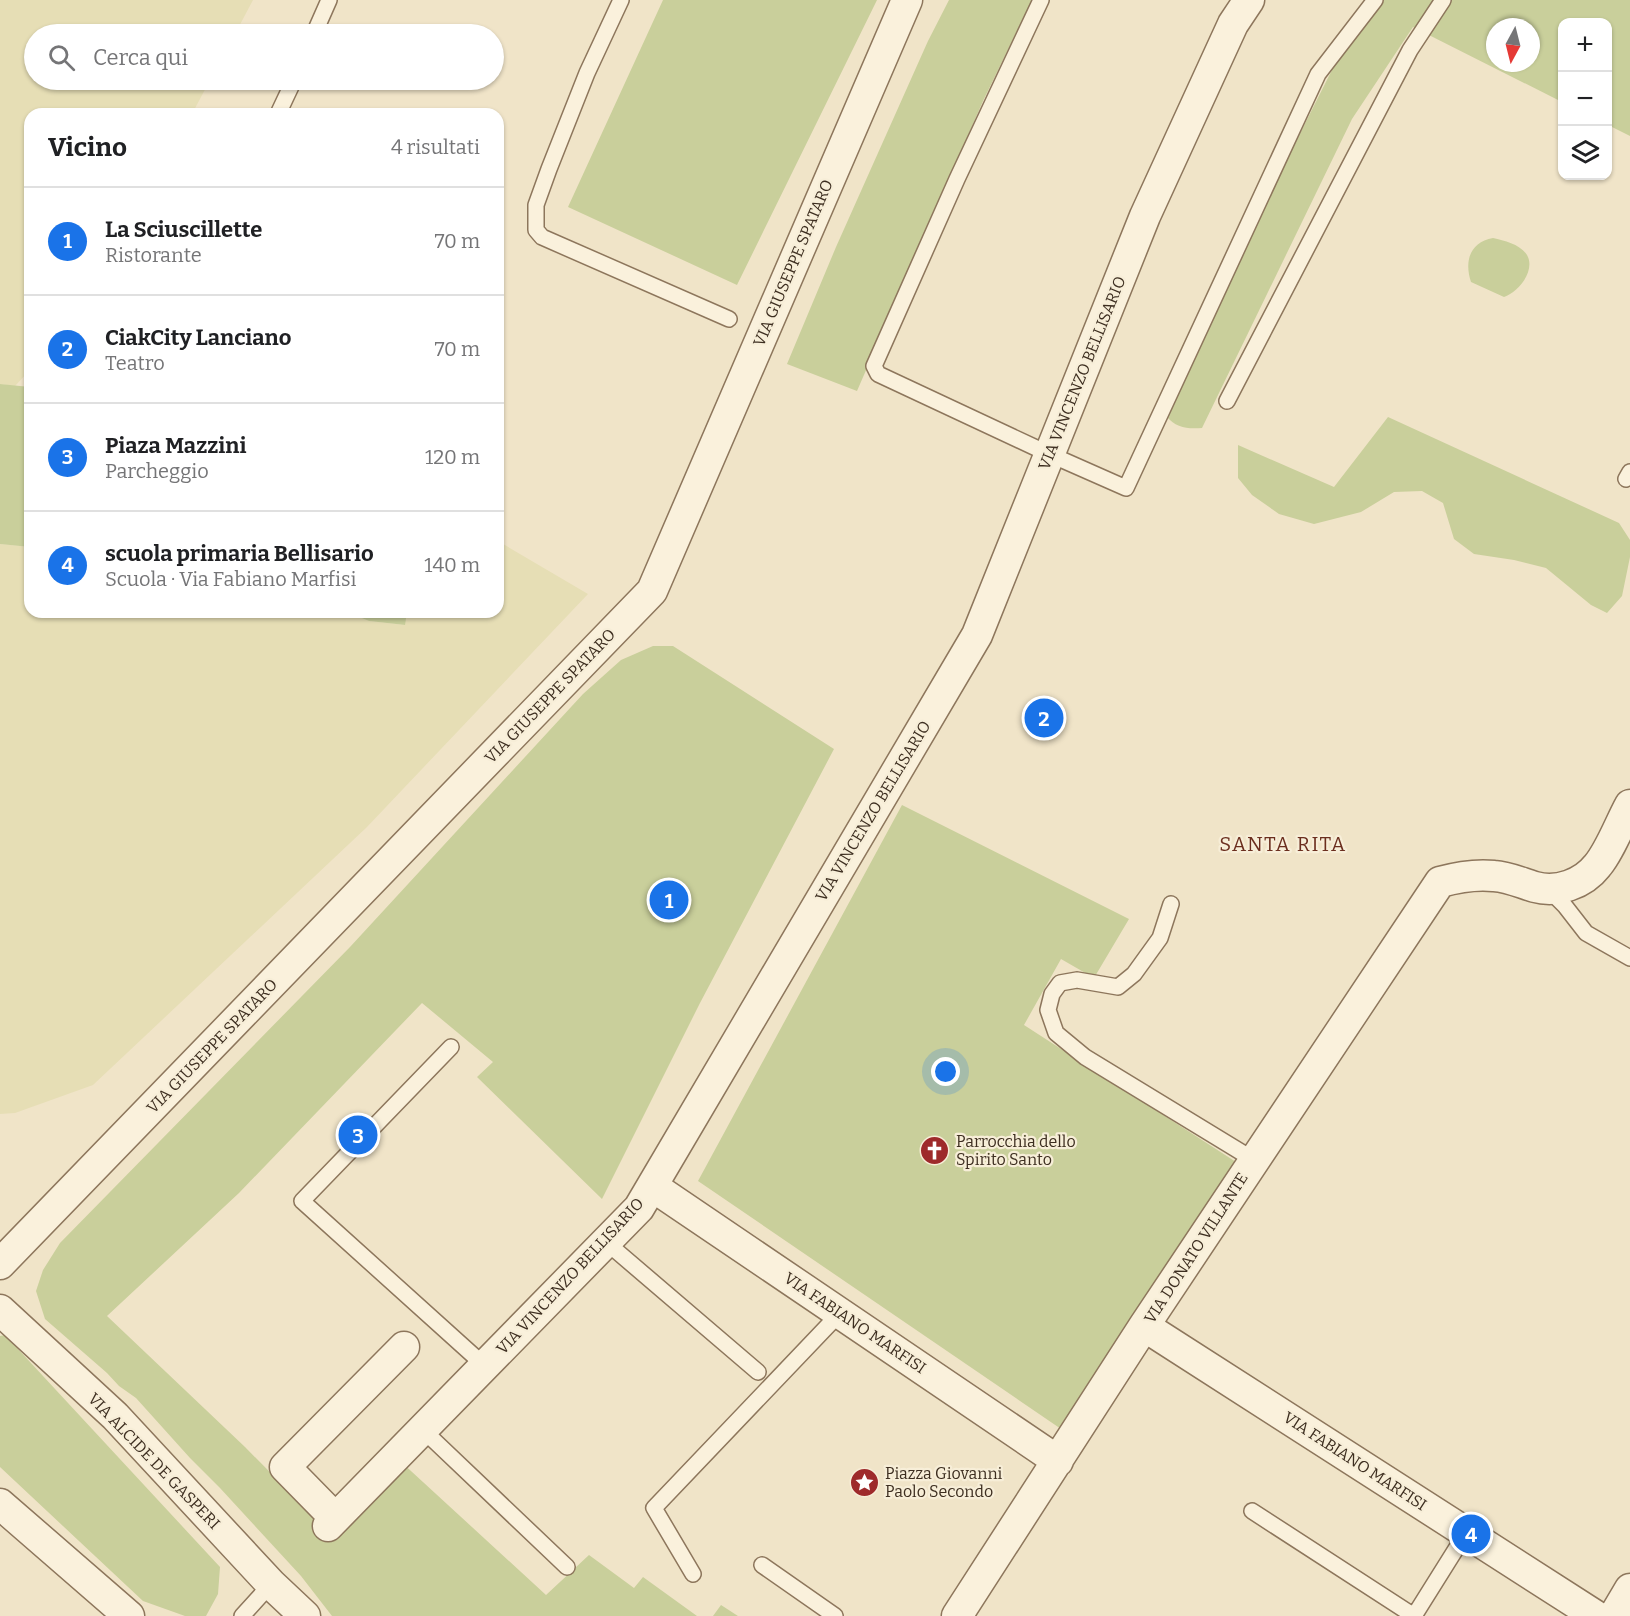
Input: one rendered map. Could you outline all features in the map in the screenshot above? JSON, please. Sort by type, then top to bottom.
[{"type":"street","name":"VIA GIUSEPPE SPATARO","points":[[0,1264],[651,591],[907,0]]},
{"type":"street","name":"VIA VINCENZO BELLISARIO","points":[[404,1347],[285,1467],[332,1522],[639,1208],[977,635],[1145,216],[1233,24],[1249,0]]},
{"type":"street","points":[[1547,888],[1570,885],[1591,873],[1599,865],[1630,805]]},
{"type":"street","name":"VIA DONATO VILLANTE","points":[[957,1616],[1144,1326],[1440,882],[1481,875],[1510,878],[1535,887],[1547,888]]},
{"type":"street","name":"VIA FABIANO MARFISI","points":[[652,1186],[1058,1461]]},
{"type":"street","name":"VIA ALCIDE DE GASPERI","points":[[0,1310],[115,1416],[271,1584],[306,1616]]},
{"type":"street","name":"VIA FABIANO MARFISI","points":[[1144,1326],[1596,1616]]},
{"type":"street","points":[[0,1504],[129,1616]]},
{"type":"street","points":[[1614,1616],[1630,1589]]},
{"type":"lane","points":[[318,24],[329,0]]},
{"type":"lane","points":[[621,0],[587,73],[549,169],[536,205],[536,230],[542,237],[552,242],[729,318]]},
{"type":"lane","points":[[1041,0],[957,179],[874,366],[878,374],[1126,488],[1318,74],[1376,0]]},
{"type":"lane","points":[[1227,401],[1410,51],[1443,0]]},
{"type":"lane","points":[[281,108],[289,90]]},
{"type":"lane","points":[[1547,888],[1565,906],[1586,933],[1630,958]]},
{"type":"lane","points":[[1171,904],[1160,938],[1134,974],[1119,987],[1077,980],[1060,982],[1052,994],[1048,1010],[1056,1033],[1085,1057],[1254,1160]]},
{"type":"lane","points":[[451,1047],[302,1201],[485,1366]]},
{"type":"lane","points":[[606,1242],[758,1372]]},
{"type":"lane","points":[[693,1574],[654,1508],[840,1313]]},
{"type":"lane","points":[[423,1429],[567,1567]]},
{"type":"lane","points":[[1252,1511],[1414,1616],[1466,1533]]},
{"type":"lane","points":[[762,1566],[835,1616]]},
{"type":"lane","points":[[242,1616],[271,1584]]},
{"type":"shaded area","points":[[0,0],[253,0],[240,24],[24,24],[24,90],[205,90],[195,108],[24,108],[24,376],[15,386],[0,384]]},
{"type":"shaded area","points":[[0,544],[24,546],[24,618],[362,618],[404,625],[406,618],[504,618],[504,545],[588,594],[367,827],[93,1085],[15,1113],[0,1114]]},
{"type":"green space","points":[[663,0],[877,0],[737,285],[568,207]]},
{"type":"green space","points":[[949,0],[1032,0],[983,101],[857,391],[787,364],[836,247],[928,41]]},
{"type":"green space","points":[[1384,0],[1630,0],[1630,136],[1612,127],[1612,18],[1558,18],[1558,100],[1502,72],[1540,72],[1540,18],[1486,18],[1486,64],[1413,27],[1352,119],[1202,428],[1187,428],[1178,425],[1166,416],[1217,298],[1336,62]]},
{"type":"green space","points":[[1493,238],[1512,243],[1520,248],[1529,261],[1527,274],[1520,286],[1504,297],[1471,282],[1469,274],[1469,260],[1474,248],[1485,240]]},
{"type":"green space","points":[[0,384],[24,386],[24,546],[0,544]]},
{"type":"green space","points":[[1388,417],[1619,523],[1630,540],[1630,557],[1622,596],[1607,613],[1591,605],[1546,568],[1474,554],[1454,539],[1443,503],[1422,491],[1394,492],[1361,512],[1314,524],[1279,514],[1252,495],[1238,478],[1238,445],[1334,487]]},
{"type":"green space","points":[[362,618],[406,618],[405,625]]},
{"type":"green space","points":[[653,646],[673,646],[834,749],[700,1003],[602,1199],[477,1077],[493,1062],[422,1003],[239,1193],[107,1316],[245,1447],[331,1534],[399,1460],[546,1595],[589,1555],[634,1588],[643,1577],[697,1616],[332,1616],[301,1576],[136,1398],[119,1386],[45,1319],[36,1291],[43,1270],[60,1243],[350,947],[583,694],[621,660]]},
{"type":"green space","points":[[902,805],[1129,919],[1094,978],[1061,959],[1024,1025],[1236,1162],[1064,1431],[698,1181]]},
{"type":"green space","points":[[5,1335],[220,1567],[218,1594],[206,1616],[185,1616],[143,1601],[0,1467],[0,1336]]},
{"type":"green space","points":[[721,1605],[738,1616],[713,1616]]},
{"type":"place","name":"CiakCity Lanciano","points":[[1044,718]]},
{"type":"place","name":"La Sciuscillette","points":[[669,900]]},
{"type":"place","name":"Piaza Mazzini","points":[[358,1135]]},
{"type":"place","name":"Parrocchia dello Spirito Santo","points":[[935,1150]]},
{"type":"place","name":"Piazza Giovanni Paolo Secondo","points":[[864,1482]]},
{"type":"place","name":"scuola primaria Bellisario","points":[[1471,1534]]},
{"type":"district","name":"SANTA RITA","points":[[1283,844]]}]
